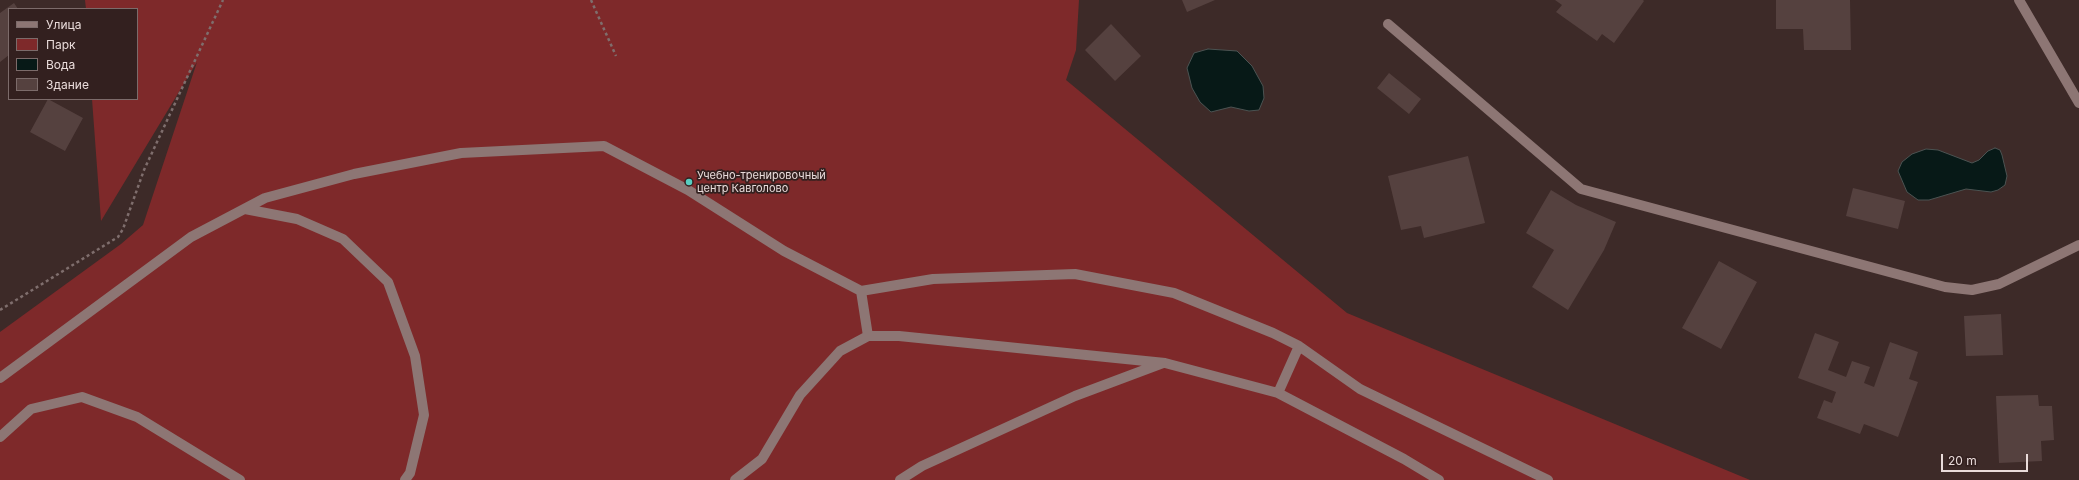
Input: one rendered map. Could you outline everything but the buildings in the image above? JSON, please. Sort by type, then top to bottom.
[{"type":"street","points":[[2019,0],[2079,103]]},
{"type":"street","points":[[1388,24],[1581,189],[1945,287],[1972,290],[1999,284],[2079,244]]},
{"type":"street","points":[[0,378],[191,237],[265,198],[354,174],[462,153],[604,146],[688,190],[784,251],[861,291],[933,279],[1075,274],[1174,293],[1273,333],[1299,346],[1360,389],[1548,480]]},
{"type":"street","points":[[245,209],[297,219],[343,239],[388,282],[415,356],[424,415],[410,473],[405,480]]},
{"type":"street","points":[[861,291],[868,336]]},
{"type":"street","points":[[735,480],[762,459],[800,395],[840,351],[868,336],[899,336],[1164,363],[1278,393],[1404,459],[1439,480]]},
{"type":"street","points":[[1278,393],[1299,346]]},
{"type":"street","points":[[900,480],[922,466],[1075,396],[1164,363]]},
{"type":"street","points":[[0,437],[31,408],[82,397],[137,417],[240,480]]},
{"type":"path","points":[[0,310],[118,237],[123,229],[144,170],[223,0]]},
{"type":"path","points":[[591,0],[616,56]]},
{"type":"green space","name":"Учебно-тренировочный центр Кавголово","points":[[85,0],[1079,0],[1076,50],[1066,80],[1347,313],[1750,480],[0,480],[0,332],[121,244],[143,225],[197,62],[101,221],[92,100],[138,100],[138,8],[86,8]]},
{"type":"water","points":[[1208,49],[1237,51],[1252,66],[1263,86],[1264,98],[1259,110],[1249,111],[1231,107],[1211,112],[1200,102],[1192,88],[1187,68],[1194,53]]},
{"type":"water","points":[[1995,148],[2000,150],[2007,176],[2005,185],[1998,190],[1991,192],[1966,189],[1929,200],[1918,200],[1907,192],[1898,171],[1902,162],[1912,154],[1926,149],[1938,150],[1972,163],[1979,160],[1988,151]]},
{"type":"place","name":"Учебно-тренировочный центр Кавголово","points":[[689,182]]}]
